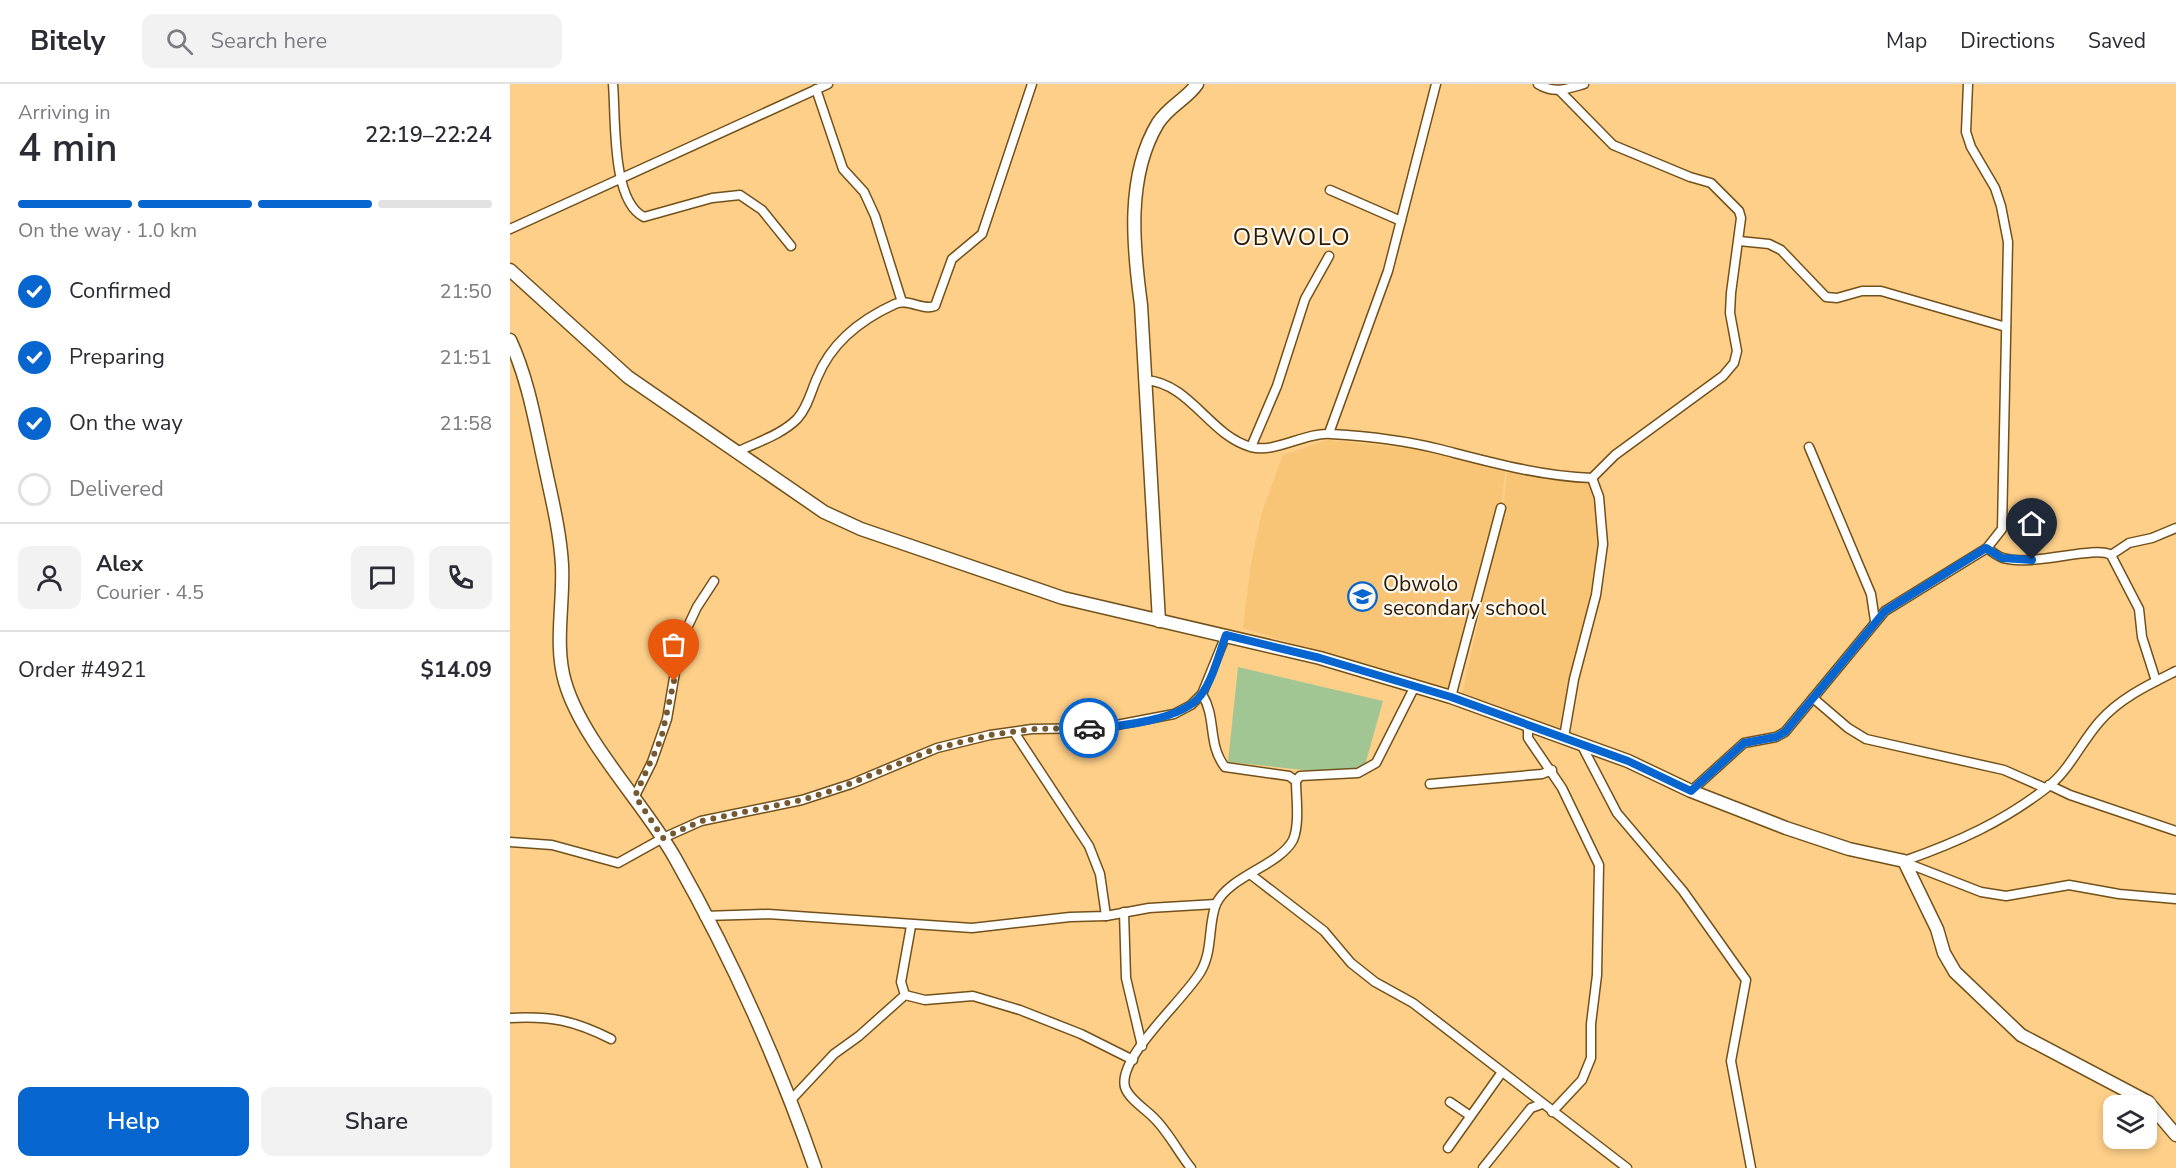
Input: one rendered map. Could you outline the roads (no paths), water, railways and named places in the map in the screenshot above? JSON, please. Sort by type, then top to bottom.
[{"type":"street","points":[[614,84],[620,178],[633,209],[644,217],[712,198],[740,195],[762,210],[791,246]]},
{"type":"street","points":[[510,229],[828,84]]},
{"type":"street","points":[[737,452],[783,430],[798,418],[810,399],[824,361],[850,332],[902,302],[932,308],[935,306],[952,259],[982,234],[1032,84]]},
{"type":"street","points":[[1159,621],[1141,304],[1134,252],[1134,217],[1139,176],[1148,144],[1159,122],[1172,105],[1193,91],[1197,84]]},
{"type":"street","points":[[1329,434],[1388,271],[1436,84]]},
{"type":"street","points":[[1538,84],[1549,90],[1560,91],[1584,84]]},
{"type":"street","points":[[1691,791],[1744,743],[1776,737],[1785,732],[1885,611],[1986,548],[1999,536],[2003,517],[2008,242],[1998,197],[1971,147],[1966,132],[1968,84]]},
{"type":"street","points":[[816,89],[843,170],[864,192],[875,216],[902,302]]},
{"type":"street","points":[[1560,91],[1613,145],[1690,177],[1711,183],[1739,211],[1741,218],[1730,313],[1737,351],[1734,363],[1723,376],[1615,455],[1592,478]]},
{"type":"street","points":[[1330,190],[1401,220]]},
{"type":"street","points":[[1739,241],[1769,244],[1780,250],[1826,297],[1837,298],[1862,291],[1881,291],[2006,327]]},
{"type":"street","points":[[1251,447],[1277,386],[1305,299],[1329,256]]},
{"type":"street","points":[[510,270],[628,377],[824,512],[861,530],[1063,598],[1320,658],[1451,697],[1628,761],[1691,791],[1849,849],[1904,861],[1981,892],[2006,896],[2069,885],[2119,894],[2176,899]]},
{"type":"street","points":[[510,340],[526,381],[555,514],[562,564],[561,664],[565,682],[585,728],[663,838],[704,916],[763,1032],[815,1168]]},
{"type":"street","points":[[1146,380],[1168,384],[1221,430],[1251,447],[1261,449],[1302,436],[1329,434],[1438,449],[1515,469],[1592,478]]},
{"type":"street","points":[[1809,447],[1871,594],[1875,621]]},
{"type":"street","points":[[1564,737],[1574,679],[1596,595],[1603,544],[1599,497],[1592,478]]},
{"type":"street","points":[[1451,697],[1501,508]]},
{"type":"street","points":[[2111,555],[2129,543],[2152,538],[2176,528]]},
{"type":"street","points":[[1986,548],[2002,558],[2018,561],[2045,560],[2100,552],[2111,555],[2139,609],[2142,637],[2156,681]]},
{"type":"street","points":[[635,796],[664,729],[680,644],[697,607],[714,581]]},
{"type":"street","points":[[510,842],[552,845],[618,863],[663,838],[701,821],[802,800],[851,784],[937,748],[1014,732],[1119,726],[1174,714],[1191,705],[1202,694],[1226,635]]},
{"type":"street","points":[[1904,861],[1977,833],[2024,805],[2048,786],[2101,719],[2123,701],[2176,671]]},
{"type":"street","points":[[704,916],[768,914],[911,926],[972,928],[1216,904],[1250,874],[1285,849],[1293,839],[1296,781],[1300,776],[1358,773],[1376,763],[1415,686]]},
{"type":"street","points":[[1202,694],[1211,709],[1213,745],[1225,767],[1289,776],[1296,781]]},
{"type":"street","points":[[1813,698],[1848,728],[1866,739],[2004,770],[2176,831]]},
{"type":"street","points":[[1528,724],[1528,738],[1552,770],[1596,854],[1600,876],[1591,1058],[1582,1080],[1552,1112]]},
{"type":"street","points":[[1014,732],[1089,846],[1100,874],[1106,916]]},
{"type":"street","points":[[1581,744],[1617,813],[1683,891],[1746,980],[1731,1061],[1751,1168]]},
{"type":"street","points":[[1430,784],[1542,774],[1552,770]]},
{"type":"street","points":[[1904,861],[1937,929],[1944,953],[1955,972],[2021,1035],[2148,1102],[2176,1135]]},
{"type":"street","points":[[1250,874],[1324,931],[1359,969],[1375,982],[1413,1003],[1627,1168]]},
{"type":"street","points":[[1191,1168],[1156,1119],[1127,1093],[1125,1079],[1133,1060],[1160,1020],[1202,971],[1211,943],[1216,904]]},
{"type":"street","points":[[1124,912],[1125,978],[1142,1046]]},
{"type":"street","points":[[905,995],[901,982],[911,926]]},
{"type":"street","points":[[790,1101],[834,1053],[859,1036],[905,995]]},
{"type":"street","points":[[905,995],[925,999],[973,996],[1020,1010],[1081,1034],[1133,1060]]},
{"type":"street","points":[[510,1018],[554,1017],[576,1022],[610,1039]]},
{"type":"street","points":[[1448,1148],[1469,1115],[1502,1072]]},
{"type":"street","points":[[1450,1102],[1469,1115]]},
{"type":"street","points":[[1483,1168],[1532,1108],[1542,1104]]},
{"type":"place","name":"Obwolo secondary school","points":[[1362,596]]},
{"type":"district","name":"OBWOLO","points":[[1292,237]]}]
